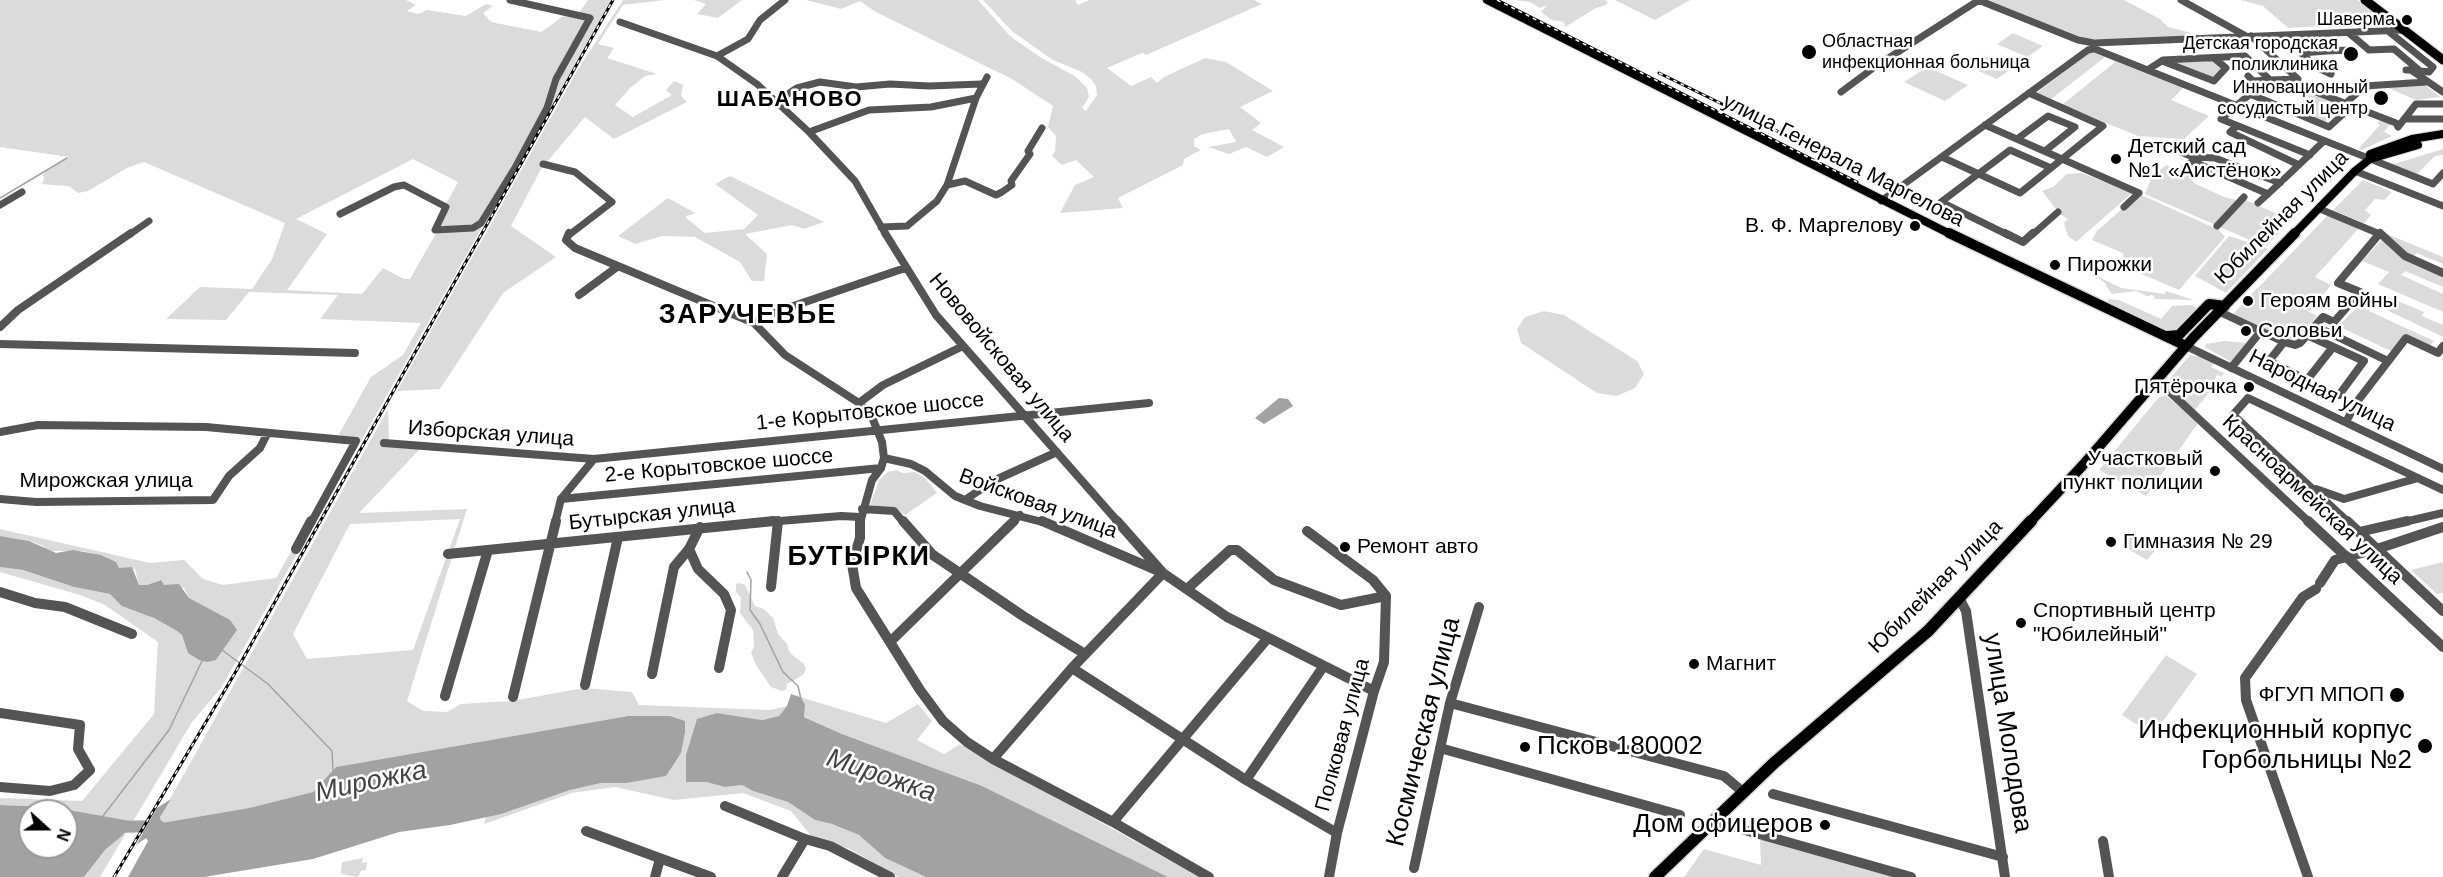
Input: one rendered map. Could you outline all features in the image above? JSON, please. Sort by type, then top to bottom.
[{"type":"highway","points":[[2365,0],[2443,60]]},
{"type":"main road","name":"улица Генерала Маргелова","points":[[1487,0],[1881,201],[2186,346]]},
{"type":"main road","name":"Юбилейная улица","points":[[2370,159],[2370,154],[2386,147],[2412,139],[2443,134]]},
{"type":"main road","name":"Юбилейная улица","points":[[1655,877],[1743,792],[1928,631],[2096,450],[2186,346],[2355,171],[2370,159],[2420,144],[2443,140]]},
{"type":"main road","name":"Юбилейная улица","points":[[2165,336],[2179,335],[2209,304],[2222,309]]},
{"type":"street","points":[[340,214],[394,186],[404,185],[446,207],[435,230],[474,228],[481,223],[516,166],[547,108],[556,79],[590,18],[510,0]]},
{"type":"street","points":[[717,56],[748,39],[760,20],[784,0]]},
{"type":"street","points":[[1841,92],[1876,66],[1978,0],[2443,188]]},
{"type":"street","points":[[2181,0],[2249,37],[2298,79],[2253,81],[2247,76]]},
{"type":"street","name":"Нововойсковая улица","points":[[620,22],[717,56],[757,84],[809,132],[855,181],[905,268],[936,315],[1163,573]]},
{"type":"street","points":[[1881,201],[2092,46],[2404,30]]},
{"type":"street","points":[[2349,33],[2369,50],[2394,49],[2420,71],[2429,72],[2433,67],[2388,31]]},
{"type":"street","points":[[2308,34],[2327,51]]},
{"type":"street","points":[[2331,74],[2318,68],[2301,53],[2350,50]]},
{"type":"street","points":[[2149,69],[2161,61],[2245,56],[2270,80]]},
{"type":"street","points":[[2161,61],[2214,81],[2226,68],[2214,58]]},
{"type":"street","points":[[2406,70],[2411,70],[2443,92]]},
{"type":"street","points":[[881,227],[907,226],[937,201],[947,185],[981,84],[987,77]]},
{"type":"street","points":[[2443,80],[2439,84],[2443,86]]},
{"type":"street","points":[[776,102],[797,88],[820,82],[856,87],[890,84],[929,86],[981,84]]},
{"type":"street","points":[[2250,94],[2329,127],[2365,86],[2426,82]]},
{"type":"street","points":[[2310,155],[2221,119],[2250,94],[2280,88],[2311,90],[2328,86]]},
{"type":"street","points":[[2311,90],[2396,123],[2398,127],[2416,104],[2443,104]]},
{"type":"street","points":[[1942,157],[2019,193],[2103,126],[2029,93]]},
{"type":"street","points":[[809,132],[870,110],[931,107],[976,98]]},
{"type":"street","points":[[2017,139],[2048,116],[2075,127],[2045,151]]},
{"type":"street","points":[[2404,119],[2443,119]]},
{"type":"street","points":[[1985,125],[2139,193],[2124,207]]},
{"type":"street","points":[[2237,126],[2230,132],[2299,165]]},
{"type":"street","points":[[947,185],[965,181],[996,195],[1012,185],[1011,181],[1030,154],[1028,151],[1042,128]]},
{"type":"street","points":[[2258,203],[2324,141]]},
{"type":"street","points":[[2051,168],[2010,150],[1941,202],[2023,242],[2058,212]]},
{"type":"street","points":[[2176,150],[2268,194]]},
{"type":"street","points":[[2182,171],[2192,159],[2215,158],[2282,181]]},
{"type":"street","points":[[543,164],[575,172],[612,202],[570,232],[566,240],[575,248],[754,323],[785,356],[859,403],[872,417],[882,442],[884,458],[881,468],[872,480],[861,513],[860,538],[852,564],[856,588],[920,690],[943,721],[967,742],[993,759],[1113,822],[1209,877]]},
{"type":"street","points":[[2355,171],[2443,206]]},
{"type":"street","points":[[2433,184],[2443,173]]},
{"type":"street","points":[[0,205],[21,192]]},
{"type":"street","points":[[2217,226],[2244,197]]},
{"type":"street","points":[[2320,209],[2380,233],[2405,256],[2443,273]]},
{"type":"street","points":[[0,327],[18,310],[148,221]]},
{"type":"street","points":[[2222,309],[2284,342],[2295,345],[2300,343],[2323,317],[2334,322],[2360,292],[2338,282],[2380,233]]},
{"type":"street","points":[[579,295],[617,267]]},
{"type":"street","points":[[754,323],[764,316],[905,268]]},
{"type":"street","points":[[2315,327],[2388,361]]},
{"type":"street","points":[[2231,368],[2261,331]]},
{"type":"street","points":[[2307,335],[2364,361],[2339,395]]},
{"type":"street","points":[[2346,422],[2356,403],[2406,338],[2438,353],[2443,346]]},
{"type":"street","points":[[2284,342],[2268,361],[2307,380],[2333,347]]},
{"type":"street","points":[[0,344],[355,353]]},
{"type":"street","points":[[859,403],[883,385],[963,346]]},
{"type":"street","name":"Народная улица","points":[[2186,346],[2443,469]]},
{"type":"street","name":"Красноармейская улица","points":[[2156,380],[2443,647]]},
{"type":"street","points":[[2443,490],[2248,398],[2234,416],[2443,611]]},
{"type":"street","name":"1-е Корытовское шоссе","points":[[594,459],[1149,403]]},
{"type":"street","points":[[0,432],[38,425],[91,424],[206,427],[356,441],[296,549]]},
{"type":"street","name":"Мирожская улица","points":[[0,499],[36,502],[213,500],[229,476],[250,460],[260,448],[267,434]]},
{"type":"street","name":"Изборская улица","points":[[384,443],[594,459]]},
{"type":"street","points":[[965,500],[993,481],[1057,452]]},
{"type":"street","name":"Войсковая улица","points":[[884,458],[911,464],[926,471],[946,490],[965,500],[1070,531],[1163,573],[1227,617],[1374,691]]},
{"type":"street","points":[[513,697],[561,499],[594,459]]},
{"type":"street","name":"2-е Корытовское шоссе","points":[[561,499],[881,468]]},
{"type":"street","points":[[2310,487],[2335,497],[2344,498],[2418,478]]},
{"type":"street","name":"Бутырская улица","points":[[448,554],[700,527],[894,511],[933,555],[1023,616],[1085,654]]},
{"type":"street","points":[[2359,532],[2443,513]]},
{"type":"street","points":[[891,641],[1020,515]]},
{"type":"street","points":[[771,587],[778,521]]},
{"type":"street","points":[[652,674],[674,567],[688,549],[700,527]]},
{"type":"street","points":[[2308,877],[2246,700],[2245,678],[2303,597],[2318,586],[2335,560],[2378,549],[2443,527]]},
{"type":"street","points":[[1187,590],[1230,550],[1237,550],[1274,580],[1341,605],[1386,596],[1373,580],[1307,531]]},
{"type":"street","points":[[585,685],[618,537]]},
{"type":"street","points":[[688,549],[698,568],[724,594],[731,610],[719,668]]},
{"type":"street","points":[[445,696],[488,550]]},
{"type":"street","points":[[993,759],[1072,668],[1163,573]]},
{"type":"street","points":[[0,592],[35,603],[64,607],[132,634]]},
{"type":"street","name":"Полковая улица","points":[[1329,877],[1337,833],[1374,691],[1384,662],[1386,596]]},
{"type":"street","name":"улица Молодова","points":[[1959,598],[1966,611],[2004,856],[2005,877]]},
{"type":"street","name":"Космическая улица","points":[[1414,868],[1450,703],[1479,607]]},
{"type":"street","points":[[1113,822],[1267,639]]},
{"type":"street","points":[[1246,780],[1323,667]]},
{"type":"street","points":[[1072,668],[1246,780],[1337,833]]},
{"type":"street","points":[[1450,703],[1724,776],[1743,792]]},
{"type":"street","points":[[0,713],[80,725],[78,749],[90,770],[74,785],[50,791],[0,787]]},
{"type":"street","points":[[1440,748],[1680,815]]},
{"type":"street","points":[[1773,794],[2004,856]]},
{"type":"street","points":[[725,806],[805,839],[830,846],[890,877]]},
{"type":"street","points":[[1713,821],[1911,877]]},
{"type":"street","points":[[586,831],[711,877]]},
{"type":"street","points":[[782,877],[805,839]]},
{"type":"street","points":[[2103,841],[2109,877]]},
{"type":"street","points":[[655,877],[660,859]]},
{"type":"shaded area","points":[[0,0],[406,0],[416,5],[407,11],[418,14],[427,10],[466,16],[486,4],[493,6],[483,13],[491,22],[541,32],[562,17],[578,14],[588,0],[611,0],[221,688],[192,722],[100,877],[84,877],[105,850],[123,835],[130,822],[78,812],[78,801],[82,801],[154,714],[158,642],[105,605],[80,595],[0,572],[0,567],[23,570],[74,587],[110,594],[177,631],[182,635],[188,653],[216,660],[237,630],[189,598],[184,588],[164,585],[160,580],[147,585],[139,585],[135,569],[119,568],[106,557],[83,551],[49,551],[29,541],[0,536],[0,529],[150,563],[184,560],[203,579],[223,585],[276,578],[352,444],[339,434],[371,377],[403,355],[421,323],[320,319],[338,295],[249,292],[226,320],[166,319],[200,287],[252,289],[272,259],[285,223],[144,162],[127,168],[88,191],[78,193],[69,186],[40,184],[43,183],[44,176],[42,176],[45,172],[69,157],[0,147]],"holes":[[[413,159],[458,182],[446,204],[438,227],[443,229],[435,235],[410,279],[404,279],[383,268],[362,294],[287,290],[327,234],[296,219]]]},
{"type":"shaded area","points":[[623,0],[665,0],[623,5],[598,44],[614,48],[607,58],[657,74],[645,76],[615,105],[633,117],[672,95],[666,90],[674,81],[683,85],[681,96],[687,102],[614,139],[585,117],[541,169],[511,226],[556,257],[503,293],[440,389],[397,391],[577,71]]},
{"type":"shaded area","points":[[694,0],[742,0],[718,18],[697,14],[706,4]]},
{"type":"shaded area","points":[[806,0],[978,0],[1010,36],[1040,57],[1076,77],[1087,88],[1089,97],[1082,108],[1086,111],[1097,95],[1096,86],[1091,79],[1082,72],[1053,60],[1013,32],[983,0],[1077,0],[1075,1],[1078,5],[1089,0],[1254,0],[1262,4],[1146,55],[1143,53],[1107,68],[1131,86],[1151,77],[1157,83],[1164,77],[1205,58],[1226,62],[1273,91],[1240,107],[1261,123],[1252,130],[1284,147],[1267,157],[1246,147],[1229,154],[1208,147],[1236,142],[1229,129],[1203,134],[1194,139],[1194,146],[1201,150],[1184,159],[1183,165],[1118,198],[1123,208],[1060,213],[1075,185],[1094,177],[1076,160],[1062,165],[1052,156],[1055,151],[1056,136],[1048,127],[1053,106],[1012,79],[876,12],[860,1],[841,9]]},
{"type":"shaded area","points":[[1515,0],[1605,0],[1608,2],[1565,27],[1564,22],[1552,20],[1541,12],[1547,5],[1540,8],[1530,2]]},
{"type":"shaded area","points":[[1615,0],[1690,0],[1655,20]]},
{"type":"shaded area","points":[[1983,0],[2124,0],[2160,19],[2168,27],[2203,36],[2109,40],[2079,38]]},
{"type":"shaded area","points":[[2240,0],[2357,0],[2393,28],[2381,29],[2374,23],[2288,28],[2263,6]]},
{"type":"shaded area","points":[[2013,33],[2043,46],[2027,57],[1997,44]]},
{"type":"shaded area","points":[[2097,51],[2185,86],[2171,100],[2209,116],[2184,139],[2138,136],[2062,105],[2115,62],[2105,57],[2050,100],[2036,93],[2091,52]]},
{"type":"shaded area","points":[[1983,55],[2013,68],[1997,79],[1967,66]]},
{"type":"shaded area","points":[[2216,60],[2223,69],[2211,78],[2166,62]]},
{"type":"shaded area","points":[[1927,67],[1968,85],[1945,101],[1904,82]]},
{"type":"shaded area","points":[[2425,85],[2440,97],[2416,100],[2384,86]]},
{"type":"shaded area","points":[[2313,92],[2349,106],[2341,114],[2335,112],[2323,123],[2293,110]]},
{"type":"shaded area","points":[[2381,120],[2390,124],[2384,132],[2392,136],[2362,150],[2358,149],[2380,125],[2377,123]]},
{"type":"shaded area","points":[[2443,149],[2443,155],[2435,156],[2415,176],[2391,165]]},
{"type":"shaded area","points":[[2166,165],[2189,175],[2194,183],[2224,197],[2237,200],[2239,197],[2291,220],[2267,246],[2261,245],[2145,194],[2152,176]]},
{"type":"shaded area","points":[[2081,173],[2133,192],[2076,242],[2068,236],[2064,223],[2068,219],[2060,214],[2042,191],[2053,187],[2067,174]]},
{"type":"shaded area","points":[[730,176],[824,222],[804,229],[792,225],[745,234],[767,254],[764,281],[752,281],[740,262],[695,237],[662,236],[635,244],[618,236],[668,198],[695,213],[685,217],[705,233],[744,229],[758,215],[715,184]]},
{"type":"shaded area","points":[[2363,180],[2392,192],[2384,200],[2375,199],[2365,210],[2371,215],[2364,223],[2333,210]]},
{"type":"shaded area","points":[[2139,194],[2219,230],[2225,237],[2179,290],[2125,267],[2123,253],[2092,240],[2097,231]]},
{"type":"shaded area","points":[[2329,214],[2360,227],[2315,277],[2331,285],[2310,311],[2298,306],[2317,316],[2295,343],[2233,314],[2257,288],[2267,292],[2258,288]]},
{"type":"shaded area","points":[[2387,234],[2443,257],[2443,264],[2417,253],[2413,257],[2443,276],[2443,287],[2405,271],[2401,275],[2443,294],[2443,312],[2378,284],[2389,272],[2362,261]]},
{"type":"shaded area","points":[[2229,236],[2268,249],[2226,293],[2195,276]]},
{"type":"shaded area","points":[[2093,274],[2121,288],[2165,294],[2166,291],[2194,300],[2154,299],[2152,295],[2147,296],[2136,291],[2112,294],[2106,284]]},
{"type":"shaded area","points":[[2371,294],[2386,296],[2424,312],[2422,316],[2443,325],[2443,337],[2374,304],[2369,311],[2434,341],[2429,347],[2405,337],[2393,352],[2338,326]]},
{"type":"shaded area","points":[[2109,299],[2119,300],[2161,319],[2172,306],[2192,305],[2198,310],[2176,332],[2163,331],[2107,304]]},
{"type":"shaded area","points":[[1544,311],[1564,315],[1637,361],[1644,374],[1635,388],[1617,396],[1597,393],[1521,343],[1517,329],[1525,317]]},
{"type":"shaded area","points":[[2224,341],[2246,343],[2231,362],[2205,347],[2206,344]]},
{"type":"shaded area","points":[[2190,355],[2214,363],[2211,367],[2224,373],[2222,377],[2217,375],[2214,381],[2218,382],[2194,411],[2171,389],[2169,384],[2170,378]]},
{"type":"shaded area","points":[[2165,395],[2199,422],[2146,496],[2099,470],[2159,397]]},
{"type":"shaded area","points":[[388,409],[389,441],[420,449],[359,513],[467,509],[407,701],[423,711],[447,712],[461,704],[512,701],[584,688],[632,692],[639,705],[770,710],[787,706],[779,716],[762,720],[717,713],[686,755],[686,782],[706,782],[725,787],[742,785],[753,791],[788,802],[815,820],[859,835],[885,858],[926,877],[898,877],[850,849],[811,836],[791,811],[743,793],[674,800],[615,787],[572,793],[484,824],[486,817],[570,790],[601,783],[626,783],[670,716],[628,716],[336,767],[313,792],[249,808],[160,823],[160,817]],"holes":[[[460,519],[413,650],[307,659],[293,634],[350,524]]]},
{"type":"shaded area","points":[[897,470],[902,473],[915,472],[925,478],[937,493],[905,515],[897,509],[870,505],[879,480],[888,472]]},
{"type":"shaded area","points":[[2132,534],[2157,548],[2147,560],[2123,546]]},
{"type":"shaded area","points":[[2443,562],[2443,593],[2437,594],[2411,570]]},
{"type":"shaded area","points":[[736,584],[745,585],[755,606],[764,609],[773,618],[778,634],[787,644],[790,653],[804,664],[806,669],[803,675],[787,684],[786,690],[771,687],[756,665],[751,653],[754,646],[753,630],[740,613],[741,598],[736,592]]},
{"type":"shaded area","points":[[2166,655],[2197,674],[2153,735],[2122,715]]},
{"type":"shaded area","points":[[800,697],[886,723],[918,704],[932,721],[917,740],[944,754],[960,744],[1199,877],[1168,877],[982,786],[842,734],[803,716],[805,704]]},
{"type":"shaded area","points":[[0,798],[27,799],[18,799],[18,806],[0,805]]},
{"type":"shaded area","points":[[1760,840],[1898,877],[1684,877],[1704,849],[1761,865]]},
{"type":"shaded area","points":[[363,858],[362,863],[367,862],[366,870],[361,871],[358,877],[341,874],[342,862]]},
{"type":"water","points":[[1279,398],[1288,399],[1293,406],[1264,424],[1255,418]]},
{"type":"water","points":[[0,536],[29,541],[56,553],[73,550],[101,555],[116,562],[119,568],[132,567],[139,585],[161,580],[164,585],[179,584],[189,598],[230,620],[237,630],[216,660],[207,662],[199,660],[188,653],[182,635],[177,631],[154,618],[122,606],[110,594],[74,587],[23,570],[0,567]]},
{"type":"water","points":[[791,694],[800,697],[805,704],[804,717],[842,734],[982,786],[1168,877],[926,877],[885,858],[859,835],[815,820],[788,802],[753,791],[742,785],[725,787],[706,782],[686,782],[686,755],[697,719],[717,713],[762,720],[779,716],[787,706]]},
{"type":"water","points":[[628,716],[670,716],[685,721],[681,753],[666,776],[626,783],[601,783],[570,790],[501,814],[450,825],[399,832],[313,859],[204,877],[128,877],[148,841],[146,838],[136,845],[157,808],[171,799],[160,817],[161,823],[249,808],[313,792],[336,767]]},
{"type":"water","points":[[0,805],[18,806],[18,859],[78,859],[78,812],[130,821],[123,835],[105,850],[84,877],[0,877]]},
{"type":"waterway","points":[[0,198],[67,158]]},
{"type":"waterway","points":[[747,572],[751,580],[750,610],[760,624],[783,672],[798,686],[801,699]]},
{"type":"waterway","points":[[222,650],[268,684],[332,751],[333,770]]},
{"type":"waterway","points":[[103,816],[169,730],[202,661]]},
{"type":"waterway","name":"Мирожка","points":[[114,827],[159,826]]},
{"type":"railway","points":[[114,877],[235,673],[613,0]]},
{"type":"railway","points":[[1497,0],[1857,182]]},
{"type":"railway","points":[[1659,73],[1832,158]]},
{"type":"place","name":"Шаверма","points":[[2407,20]]},
{"type":"place","name":"Областная инфекционная больница","points":[[1809,52]]},
{"type":"place","name":"Детская городская поликлиника","points":[[2351,54]]},
{"type":"place","name":"Инновационный сосудистый центр","points":[[2381,98]]},
{"type":"place","name":"Детский сад №1 «Аистёнок»","points":[[2116,159]]},
{"type":"place","name":"В. Ф. Маргелову","points":[[1915,226]]},
{"type":"place","name":"Пирожки","points":[[2055,265]]},
{"type":"place","name":"Героям войны","points":[[2248,301]]},
{"type":"place","name":"Соловьи","points":[[2246,331]]},
{"type":"place","name":"Пятёрочка","points":[[2249,387]]},
{"type":"place","name":"Участковый пункт полиции","points":[[2215,471]]},
{"type":"place","name":"Гимназия № 29","points":[[2111,542]]},
{"type":"place","name":"Ремонт авто","points":[[1345,547]]},
{"type":"place","name":"Спортивный центр \"Юбилейный\"","points":[[2021,623]]},
{"type":"place","name":"Магнит","points":[[1694,664]]},
{"type":"place","name":"ФГУП МПОП","points":[[2397,695]]},
{"type":"place","name":"Инфекционный корпус Горбольницы №2","points":[[2425,746]]},
{"type":"place","name":"Псков 180002","points":[[1525,747]]},
{"type":"place","name":"Дом офицеров","points":[[1825,825]]},
{"type":"district","name":"ШАБАНОВО","points":[[790,100]]},
{"type":"district","name":"ЗАРУЧЕВЬЕ","points":[[748,316]]},
{"type":"district","name":"БУТЫРКИ","points":[[859,558]]}]
